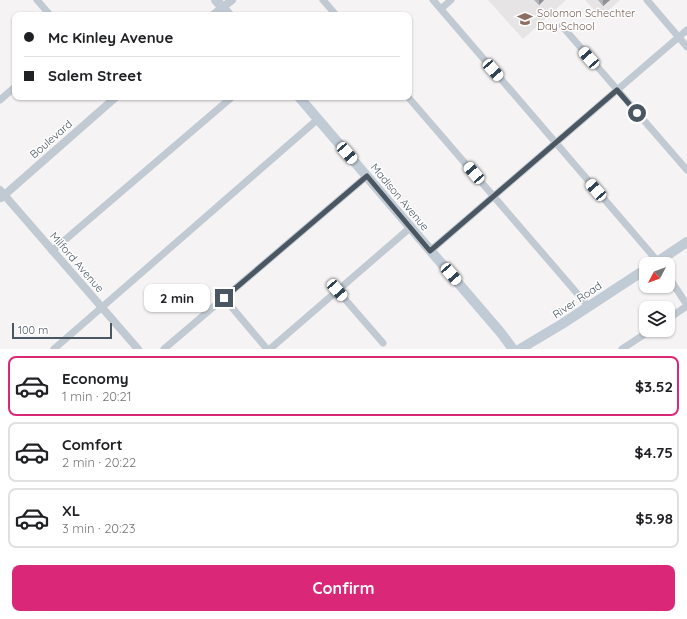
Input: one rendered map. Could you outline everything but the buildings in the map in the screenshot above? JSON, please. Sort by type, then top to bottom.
[{"type":"main road","name":"Madison Avenue","points":[[301,100],[411,227],[513,349]]},
{"type":"main road","points":[[666,257],[687,242]]},
{"type":"main road","name":"River Road","points":[[520,349],[562,324],[639,273]]},
{"type":"street","points":[[37,0],[47,12]]},
{"type":"street","points":[[222,8],[232,0]]},
{"type":"street","points":[[323,0],[333,12]]},
{"type":"street","points":[[433,0],[653,257]]},
{"type":"street","points":[[441,9],[451,0]]},
{"type":"street","points":[[647,0],[687,46]]},
{"type":"street","points":[[562,26],[687,170]]},
{"type":"street","points":[[430,251],[687,30]]},
{"type":"street","points":[[0,100],[12,90]]},
{"type":"street","name":"Boulevard","points":[[1,194],[112,100]]},
{"type":"street","points":[[52,251],[228,100]]},
{"type":"street","points":[[411,100],[588,306]]},
{"type":"street","points":[[54,349],[318,120]]},
{"type":"street","points":[[164,349],[367,176]]},
{"type":"street","name":"Milford Avenue","points":[[1,194],[138,349]]},
{"type":"street","points":[[224,298],[268,349],[411,227]]},
{"type":"street","points":[[675,287],[687,306],[675,314]]},
{"type":"street","points":[[337,290],[383,343]]},
{"type":"street","points":[[622,349],[640,337]]},
{"type":"shaded area","name":"Solomon Schechter Day School","points":[[488,0],[566,0],[523,39]]},
{"type":"shaded area","name":"Solomon Schechter Day School","points":[[585,0],[620,0],[601,17]]},
{"type":"place","name":"Solomon Schechter Day School","points":[[525,19]]},
{"type":"route","points":[[224,298],[367,176],[430,251],[617,90],[637,113]]}]
